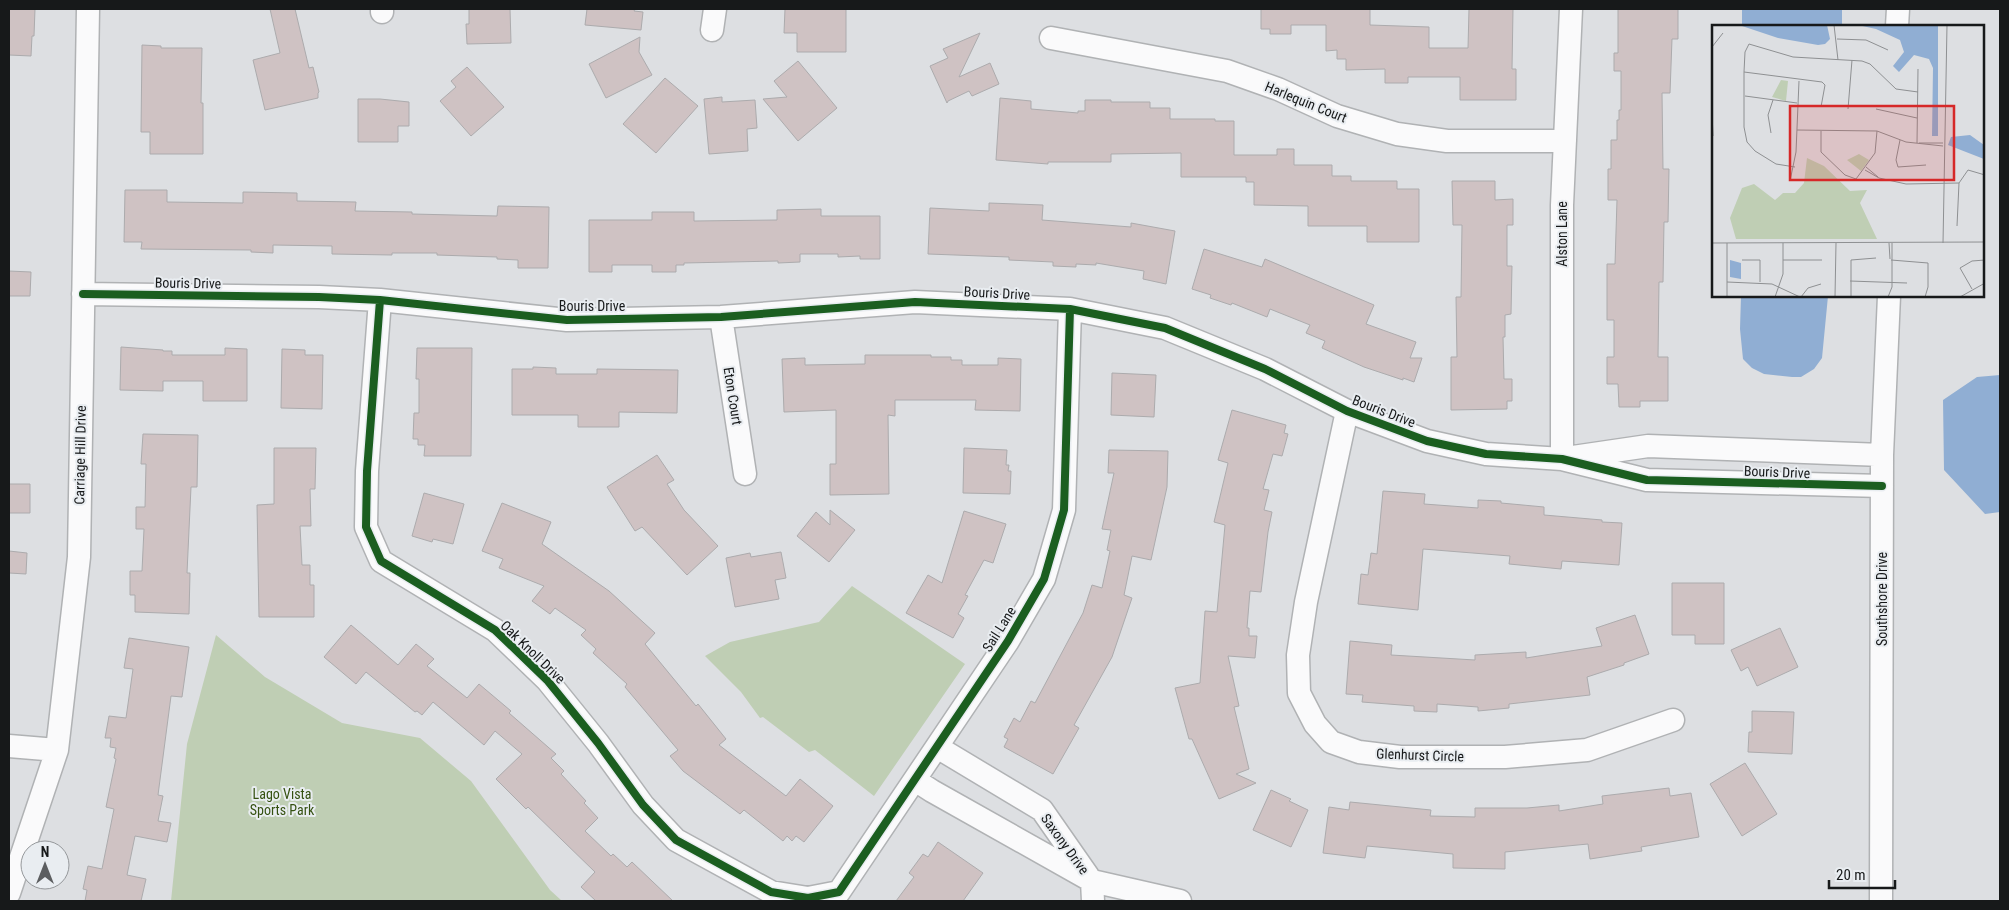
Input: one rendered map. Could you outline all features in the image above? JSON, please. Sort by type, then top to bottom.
[{"type":"street","name":"Carriage Hill Drive","points":[[9,893],[57,750],[78,557],[88,9]]},
{"type":"street","name":"Alston Lane","points":[[1562,459],[1562,205],[1571,9]]},
{"type":"street","points":[[1897,25],[1898,9]]},
{"type":"street","name":"Harlequin Court","points":[[1051,38],[1227,71],[1278,89],[1337,116],[1397,134],[1447,141],[1565,141]]},
{"type":"street","name":"Bouris Drive","points":[[83,294],[319,297],[380,300],[567,320],[720,317],[916,302],[1070,310],[1165,328],[1266,369],[1347,411],[1427,442],[1486,454],[1562,459],[1647,480],[1882,486]]},
{"type":"street","name":"Southshore Drive","points":[[1882,901],[1882,455],[1889,298]]},
{"type":"street","name":"Oak Knoll Drive","points":[[380,300],[367,471],[366,527],[381,561],[495,630],[547,680],[598,743],[643,805],[676,840],[771,892],[808,898]]},
{"type":"street","name":"Sail Lane","points":[[808,898],[839,892],[1008,641],[1044,579],[1064,510],[1070,310]]},
{"type":"street","name":"Eton Court","points":[[720,317],[745,474]]},
{"type":"street","name":"Glenhurst Circle","points":[[1347,411],[1306,602],[1298,655],[1299,693],[1315,724],[1331,742],[1359,752],[1400,757],[1505,757],[1587,750],[1672,720]]},
{"type":"street","name":"Bouris Drive","points":[[1562,459],[1648,446],[1882,455]]},
{"type":"street","points":[[1679,481],[1680,448]]},
{"type":"street","points":[[9,746],[57,750]]},
{"type":"street","name":"Saxony Drive","points":[[937,747],[1042,810],[1092,891]]},
{"type":"street","name":"Saxony Drive","points":[[915,780],[932,792],[991,824],[1092,891],[1180,901]]},
{"type":"street","points":[[991,824],[1011,792]]},
{"type":"green space","points":[[852,586],[965,664],[874,796],[815,750],[809,752],[763,717],[760,718],[741,692],[705,656],[730,642],[819,622]]},
{"type":"green space","name":"Lago Vista Sports Park","points":[[216,635],[265,677],[342,723],[420,738],[471,781],[550,890],[562,901],[171,901],[187,744]]},
{"type":"water","points":[[1742,9],[1842,9],[1842,25],[1742,25]]},
{"type":"water","points":[[1741,298],[1828,298],[1822,358],[1814,369],[1801,377],[1764,374],[1752,368],[1743,359],[1740,329]]},
{"type":"water","points":[[2000,375],[2000,512],[1985,514],[1944,470],[1943,400],[1977,377]]},
{"type":"building","points":[[9,9],[35,9],[31,56],[9,55]]},
{"type":"building","points":[[270,9],[295,9],[309,68],[313,67],[319,92],[318,98],[265,110],[253,60],[280,53]]},
{"type":"building","points":[[469,9],[510,9],[511,43],[467,44],[466,24],[469,24]]},
{"type":"building","points":[[587,9],[635,9],[634,11],[643,12],[641,30],[585,25]]},
{"type":"building","points":[[785,9],[846,9],[846,52],[797,52],[797,33],[784,33]]},
{"type":"building","points":[[1261,9],[1370,9],[1370,25],[1429,27],[1429,48],[1468,48],[1469,9],[1513,9],[1512,69],[1516,69],[1516,100],[1460,100],[1460,77],[1408,77],[1408,83],[1385,83],[1385,69],[1346,70],[1346,59],[1337,59],[1337,50],[1326,51],[1326,25],[1291,25],[1291,34],[1270,34],[1270,29],[1261,29]]},
{"type":"building","points":[[1618,9],[1678,9],[1678,39],[1672,39],[1670,93],[1662,93],[1663,169],[1669,169],[1668,222],[1664,222],[1663,282],[1659,282],[1658,357],[1668,357],[1668,401],[1640,401],[1640,407],[1619,407],[1618,384],[1607,384],[1607,357],[1614,357],[1614,320],[1607,320],[1607,264],[1615,264],[1617,200],[1608,200],[1608,169],[1611,169],[1611,140],[1617,140],[1617,120],[1619,120],[1619,110],[1621,110],[1621,71],[1614,71],[1614,53],[1618,53]]},
{"type":"building","points":[[980,33],[959,77],[990,63],[999,84],[972,96],[969,91],[947,103],[930,66],[948,58],[943,49]]},
{"type":"building","points":[[640,37],[639,52],[652,75],[606,98],[589,64]]},
{"type":"building","points":[[142,45],[161,46],[161,48],[202,48],[201,103],[203,103],[203,154],[150,154],[150,132],[141,132]]},
{"type":"building","points":[[798,61],[837,108],[798,141],[763,99],[787,97],[774,81]]},
{"type":"building","points":[[467,67],[504,107],[471,136],[440,101],[456,87],[451,81]]},
{"type":"building","points":[[665,78],[698,106],[656,153],[623,124]]},
{"type":"building","points":[[722,97],[722,102],[755,100],[757,128],[747,129],[748,151],[709,154],[704,99]]},
{"type":"building","points":[[1000,98],[1031,101],[1031,109],[1078,113],[1078,111],[1085,111],[1085,100],[1150,102],[1150,108],[1170,108],[1170,119],[1234,121],[1234,155],[1277,155],[1277,149],[1294,149],[1294,165],[1332,165],[1332,176],[1351,176],[1351,181],[1397,181],[1397,189],[1419,189],[1419,242],[1367,242],[1367,226],[1308,226],[1308,206],[1254,205],[1254,182],[1246,182],[1246,177],[1181,177],[1181,153],[1111,154],[1111,162],[1048,162],[1048,164],[996,160]]},
{"type":"building","points":[[358,99],[409,102],[409,126],[398,126],[398,142],[358,142]]},
{"type":"building","points":[[1452,181],[1495,181],[1495,200],[1513,199],[1513,225],[1507,225],[1507,266],[1512,266],[1511,314],[1505,315],[1505,337],[1503,337],[1504,379],[1512,379],[1512,401],[1507,401],[1507,409],[1451,410],[1451,357],[1457,357],[1456,297],[1461,297],[1462,225],[1453,225]]},
{"type":"building","points":[[125,190],[167,190],[167,202],[243,203],[243,192],[297,193],[297,201],[356,202],[355,211],[412,212],[412,214],[497,216],[498,206],[549,207],[548,268],[518,268],[518,260],[497,259],[497,257],[437,255],[437,253],[392,253],[392,255],[332,254],[332,246],[273,245],[273,253],[251,252],[251,250],[141,249],[142,242],[124,242]]},
{"type":"building","points":[[989,203],[1043,205],[1042,220],[1131,227],[1131,223],[1175,231],[1166,284],[1143,279],[1144,271],[1096,263],[1096,265],[1076,264],[1076,267],[1053,266],[1053,262],[1009,260],[1009,257],[928,254],[930,208],[989,211]]},
{"type":"building","points":[[821,209],[821,216],[880,216],[880,259],[860,259],[860,256],[838,257],[838,254],[800,254],[800,262],[684,263],[684,265],[676,265],[676,272],[652,272],[652,265],[612,265],[612,272],[589,272],[589,220],[652,220],[652,212],[694,212],[694,221],[777,220],[777,210]]},
{"type":"building","points":[[1204,249],[1262,267],[1265,259],[1374,305],[1366,324],[1416,342],[1410,358],[1422,358],[1414,382],[1364,367],[1322,348],[1325,341],[1306,333],[1310,325],[1270,309],[1267,317],[1232,303],[1231,305],[1210,298],[1211,295],[1192,289]]},
{"type":"building","points":[[9,271],[31,272],[30,296],[9,296]]},
{"type":"building","points":[[121,347],[172,351],[172,355],[225,355],[225,348],[247,349],[247,401],[203,401],[203,381],[163,381],[163,391],[120,390]]},
{"type":"building","points":[[417,348],[472,348],[471,456],[424,456],[425,445],[418,445],[418,439],[413,439],[414,413],[419,413],[419,379],[416,379]]},
{"type":"building","points":[[282,349],[305,350],[305,355],[323,355],[322,409],[281,408]]},
{"type":"building","points":[[865,355],[931,355],[931,357],[951,357],[951,360],[962,360],[962,365],[998,365],[998,358],[1021,359],[1020,411],[975,410],[976,400],[895,400],[895,416],[888,415],[889,494],[830,495],[830,464],[836,464],[836,410],[784,412],[782,359],[805,358],[805,365],[865,364]]},
{"type":"building","points":[[533,367],[556,368],[556,374],[597,374],[597,369],[678,370],[677,413],[619,412],[619,427],[578,427],[578,415],[512,415],[512,369],[533,369]]},
{"type":"building","points":[[1112,373],[1156,375],[1154,417],[1111,415]]},
{"type":"building","points":[[1232,410],[1286,425],[1284,433],[1288,434],[1282,456],[1273,454],[1263,489],[1269,490],[1264,510],[1272,512],[1261,592],[1250,591],[1247,628],[1249,628],[1249,636],[1257,636],[1255,658],[1228,656],[1239,706],[1234,707],[1249,769],[1236,774],[1256,783],[1219,799],[1192,739],[1189,739],[1175,688],[1200,683],[1205,611],[1217,612],[1225,525],[1214,522],[1228,463],[1218,460]]},
{"type":"building","points":[[143,434],[198,435],[197,487],[191,487],[187,573],[190,573],[189,614],[135,612],[135,595],[130,595],[130,571],[142,571],[144,529],[136,529],[136,507],[145,507],[146,464],[141,464]]},
{"type":"building","points":[[274,448],[316,448],[315,489],[310,489],[311,526],[300,526],[302,565],[310,565],[310,585],[314,585],[314,617],[259,617],[257,505],[274,504]]},
{"type":"building","points":[[964,448],[1007,450],[1006,465],[1009,465],[1008,471],[1011,471],[1010,494],[963,493]]},
{"type":"building","points":[[1109,450],[1168,451],[1167,487],[1151,560],[1132,556],[1124,595],[1132,598],[1112,657],[1074,725],[1079,728],[1053,774],[1004,747],[1008,739],[1004,737],[1014,718],[1020,722],[1031,701],[1035,703],[1083,613],[1092,585],[1102,588],[1110,551],[1107,550],[1111,530],[1102,529],[1114,473],[1108,473]]},
{"type":"building","points":[[657,455],[674,480],[667,484],[684,510],[718,546],[687,575],[642,527],[635,531],[607,487]]},
{"type":"building","points":[[9,484],[30,484],[30,513],[9,513]]},
{"type":"building","points":[[1383,491],[1425,494],[1424,504],[1478,508],[1478,500],[1501,501],[1501,503],[1544,507],[1544,515],[1622,523],[1619,565],[1562,561],[1561,569],[1509,564],[1510,556],[1423,549],[1418,610],[1358,604],[1361,574],[1368,575],[1371,553],[1377,554]]},
{"type":"building","points":[[424,493],[464,504],[453,544],[433,539],[432,542],[412,536]]},
{"type":"building","points":[[502,503],[551,522],[542,544],[609,591],[655,633],[645,644],[726,739],[719,745],[786,796],[800,779],[833,806],[804,842],[796,836],[792,841],[787,836],[783,841],[744,810],[740,814],[683,771],[670,756],[678,750],[625,687],[627,684],[593,653],[596,649],[581,635],[586,630],[555,608],[550,614],[532,601],[544,586],[499,568],[503,559],[482,551]]},
{"type":"building","points":[[830,510],[855,530],[829,562],[797,536],[816,512],[830,525]]},
{"type":"building","points":[[964,511],[1006,524],[993,563],[984,560],[965,595],[968,596],[958,614],[964,618],[953,638],[906,613],[928,575],[942,583]]},
{"type":"building","points":[[9,551],[27,553],[26,574],[9,573]]},
{"type":"building","points":[[781,552],[786,578],[775,580],[779,599],[735,607],[726,558],[750,553],[751,557]]},
{"type":"building","points":[[1672,583],[1724,583],[1724,644],[1695,644],[1695,635],[1672,635]]},
{"type":"building","points":[[1635,615],[1649,654],[1624,663],[1624,665],[1587,677],[1590,695],[1509,704],[1509,708],[1478,711],[1478,707],[1437,704],[1437,712],[1414,711],[1414,706],[1362,702],[1363,695],[1346,694],[1350,641],[1392,645],[1391,655],[1475,660],[1475,655],[1526,652],[1526,658],[1602,646],[1596,628]]},
{"type":"building","points":[[351,625],[398,665],[416,644],[434,659],[427,666],[467,698],[479,684],[511,711],[509,713],[556,754],[551,758],[564,771],[561,774],[586,801],[584,803],[598,818],[585,831],[611,856],[613,854],[627,867],[632,862],[673,901],[596,901],[581,887],[595,872],[528,807],[526,809],[496,779],[522,754],[495,731],[484,745],[433,702],[422,715],[417,711],[415,712],[366,672],[356,684],[324,657]]},
{"type":"building","points":[[1780,628],[1798,667],[1757,686],[1748,667],[1741,671],[1731,650]]},
{"type":"building","points":[[129,638],[189,647],[182,697],[171,696],[158,795],[163,796],[158,821],[171,823],[167,842],[135,836],[127,875],[146,879],[141,901],[85,901],[87,890],[83,889],[88,866],[102,869],[114,809],[106,807],[116,759],[114,758],[116,748],[110,747],[111,738],[105,738],[109,716],[126,718],[133,669],[124,668]]},
{"type":"building","points":[[1752,711],[1794,712],[1792,754],[1748,752],[1749,732],[1752,732]]},
{"type":"building","points":[[1745,763],[1777,814],[1742,836],[1710,784]]},
{"type":"building","points":[[1669,788],[1670,796],[1691,793],[1699,837],[1641,847],[1642,851],[1590,859],[1588,844],[1505,852],[1505,869],[1453,868],[1453,854],[1367,846],[1365,858],[1323,853],[1329,807],[1349,810],[1350,802],[1431,810],[1430,816],[1475,817],[1475,808],[1527,808],[1559,805],[1559,811],[1603,804],[1602,796]]},
{"type":"building","points":[[1271,790],[1291,799],[1289,801],[1308,810],[1291,847],[1253,830]]},
{"type":"building","points":[[938,842],[983,873],[963,901],[896,901],[914,877],[909,873],[923,854],[928,857]]},
{"type":"cycle path","points":[[83,294],[319,297],[380,300],[567,320],[721,317],[915,302],[1070,309],[1165,328],[1265,369],[1347,411],[1427,441],[1486,454],[1562,459],[1647,480],[1882,486]]},
{"type":"cycle path","points":[[380,300],[367,471],[366,527],[381,561],[495,630],[547,680],[598,743],[643,805],[676,840],[771,892],[808,898],[839,892],[1008,641],[1044,579],[1064,510],[1070,309]]}]
